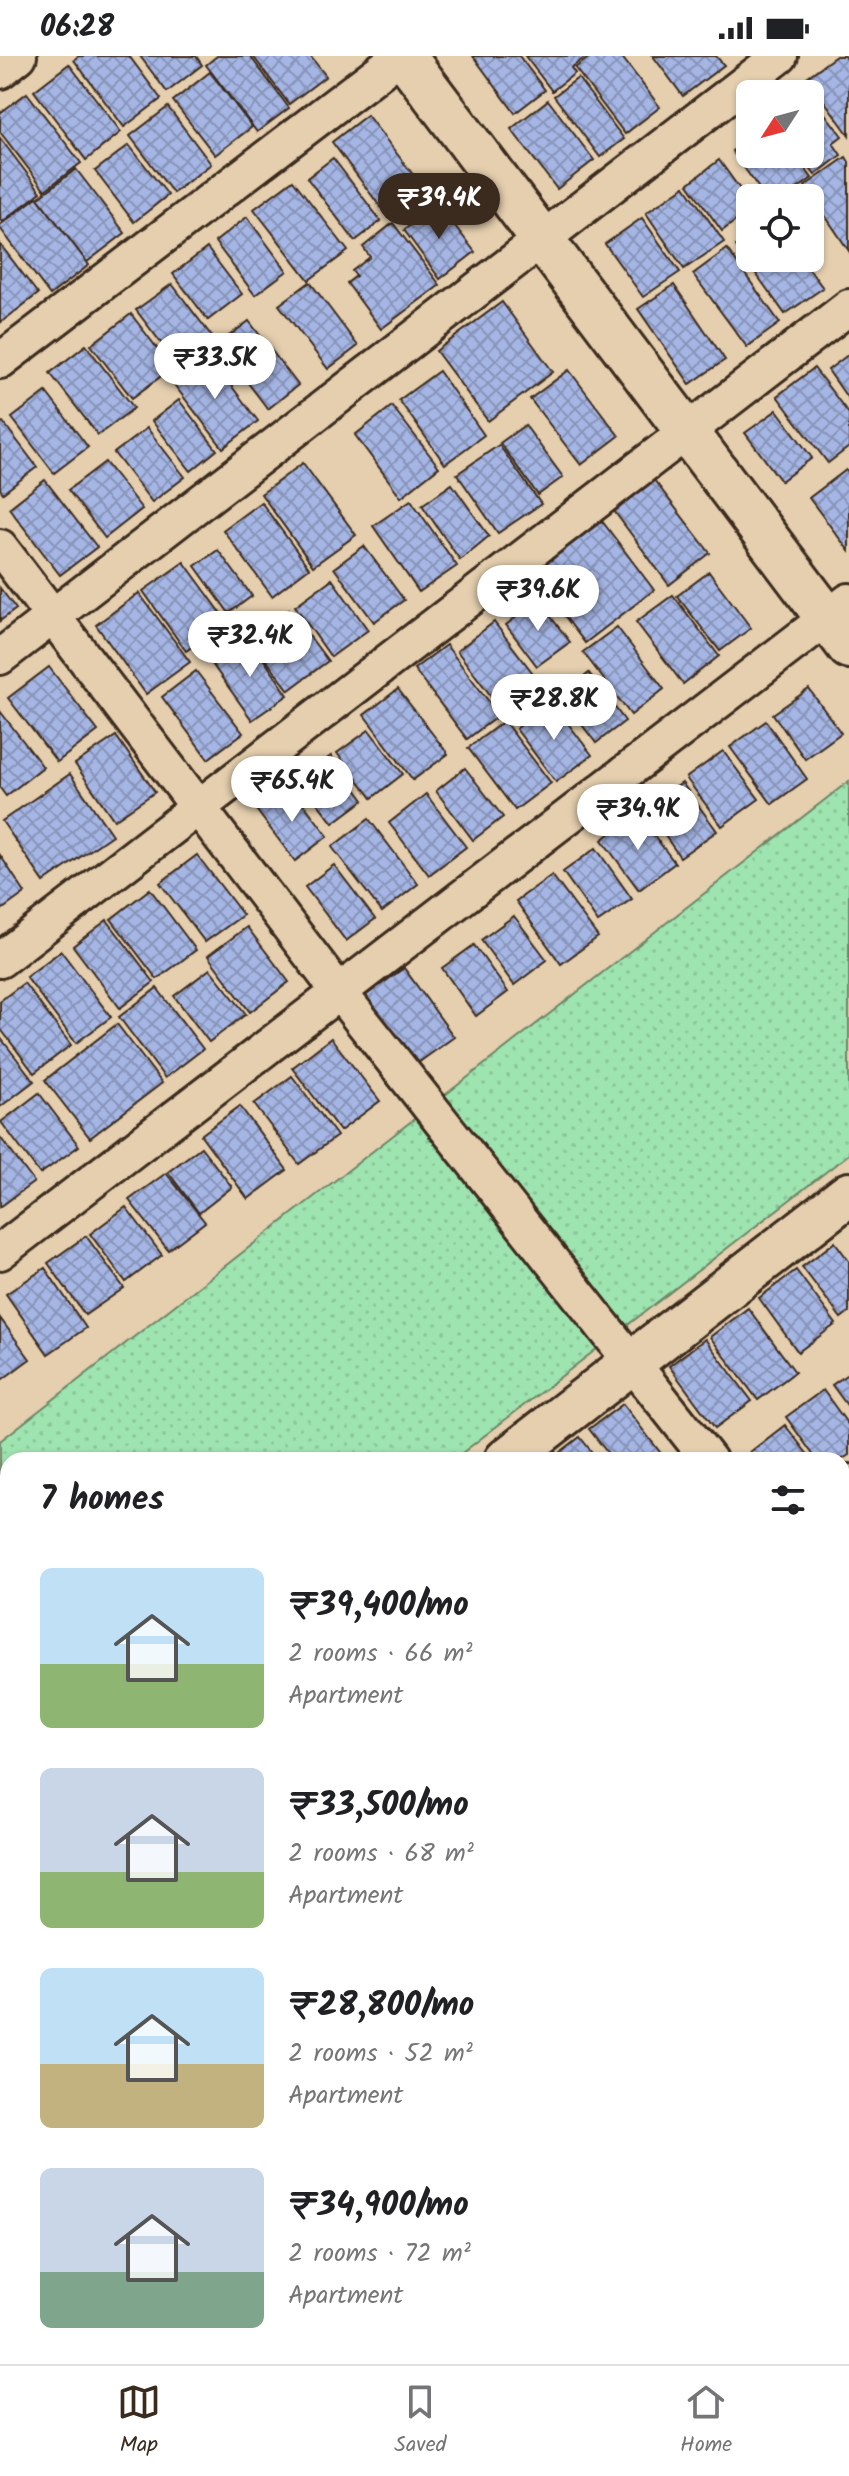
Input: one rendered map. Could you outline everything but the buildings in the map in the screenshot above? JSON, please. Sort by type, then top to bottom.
[{"type":"street","points":[[0,71],[19,56]]},
{"type":"street","points":[[0,361],[402,56],[687,432],[842,622],[339,992],[0,1252]]},
{"type":"street","points":[[0,657],[780,56]]},
{"type":"street","points":[[0,960],[849,307]]},
{"type":"street","points":[[0,547],[339,992],[703,1452]]},
{"type":"street","points":[[516,1452],[849,1194]]},
{"type":"green space","points":[[849,781],[849,1154],[463,1452],[0,1452],[0,1441]]}]
